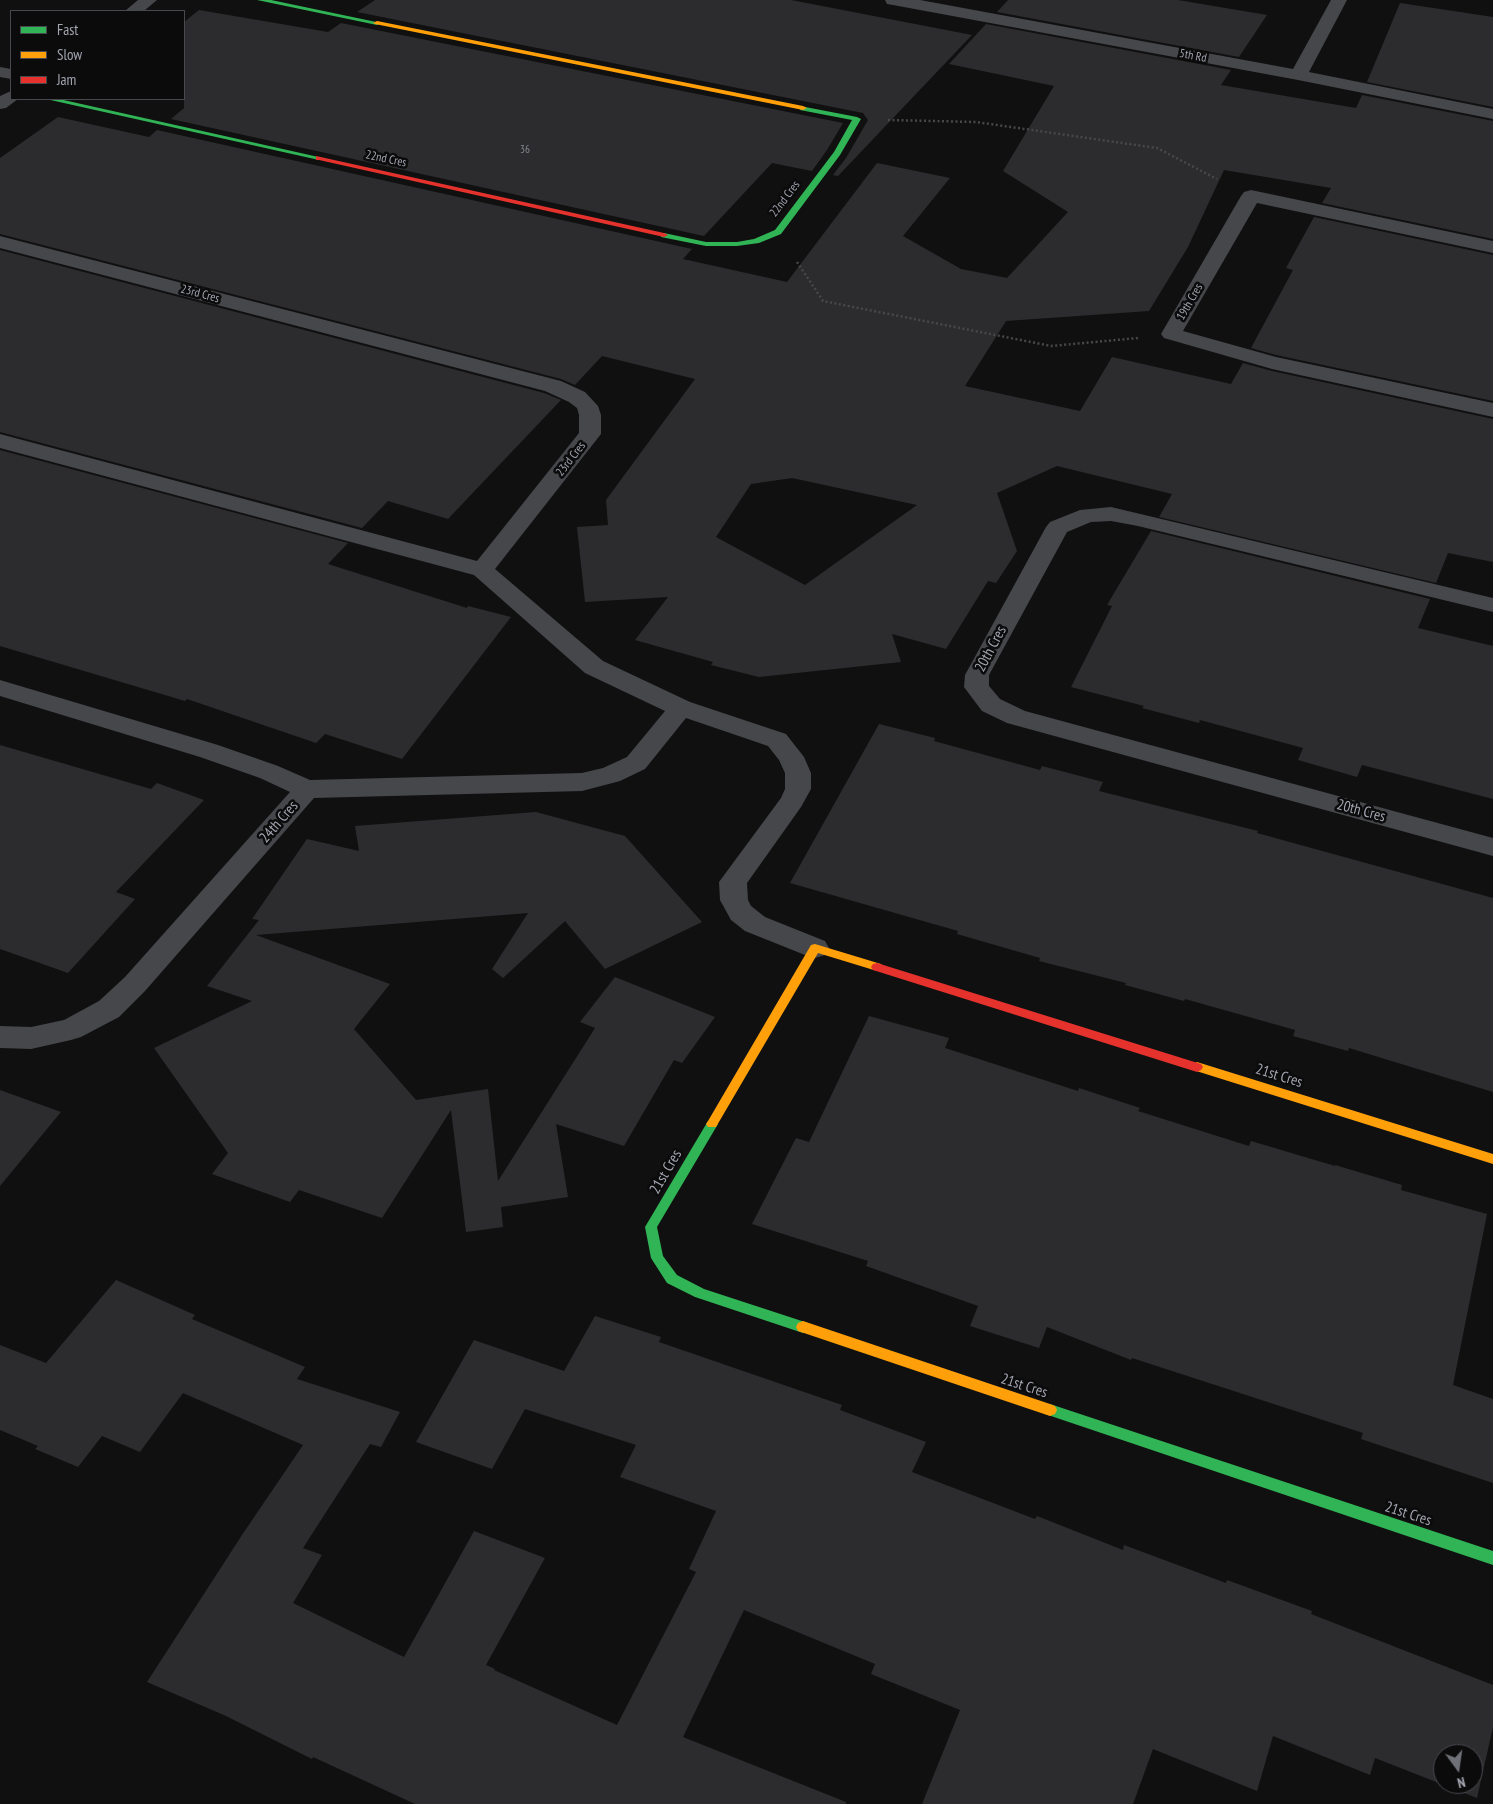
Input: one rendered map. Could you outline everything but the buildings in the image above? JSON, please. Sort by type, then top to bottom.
[{"type":"street","points":[[134,10],[149,0]]},
{"type":"street","points":[[260,0],[857,119]]},
{"type":"street","name":"5th Rd","points":[[893,0],[1298,75],[1493,114]]},
{"type":"street","points":[[1298,75],[1339,0]]},
{"type":"street","name":"22nd Cres","points":[[55,100],[706,244],[737,244],[756,241],[778,232],[837,153],[857,119]]},
{"type":"street","points":[[1251,196],[1493,247]]},
{"type":"street","name":"19th Cres","points":[[1251,196],[1171,334],[1272,363],[1493,410]]},
{"type":"street","name":"23rd Cres","points":[[0,242],[553,386],[577,396],[587,406],[590,415],[590,434],[482,570]]},
{"type":"street","points":[[0,441],[482,570],[594,667],[681,708],[777,740],[791,757],[798,773],[798,789],[792,801],[733,882],[734,900],[740,913],[755,924],[815,948]]},
{"type":"street","name":"20th Cres","points":[[1493,605],[1138,519],[1111,514],[1088,515],[1058,527],[977,675],[976,687],[991,705],[1016,717],[1493,847]]},
{"type":"street","name":"24th Cres","points":[[0,688],[208,751],[269,772],[307,789],[135,984],[109,1009],[71,1029],[31,1038],[0,1037]]},
{"type":"street","points":[[307,789],[582,782],[611,776],[636,763],[681,708]]},
{"type":"street","name":"21st Cres","points":[[1493,1159],[815,948],[651,1227],[657,1258],[672,1279],[710,1297],[1493,1558]]},
{"type":"path","points":[[857,119],[976,122],[1157,148],[1251,196]]},
{"type":"path","points":[[778,232],[823,300],[1051,346],[1171,334]]},
{"type":"traffic: fast","points":[[260,0],[377,23]]},
{"type":"traffic: fast","points":[[55,100],[319,158]]},
{"type":"traffic: fast","points":[[664,235],[706,244],[737,244],[756,241],[778,232],[837,153],[857,119],[803,108]]},
{"type":"traffic: fast","points":[[712,1124],[651,1227],[657,1258],[672,1279],[700,1293],[803,1327]]},
{"type":"traffic: fast","points":[[1050,1410],[1493,1558]]},
{"type":"traffic: slow","points":[[377,23],[803,108]]},
{"type":"traffic: slow","points":[[712,1124],[815,948],[877,967]]},
{"type":"traffic: slow","points":[[1197,1067],[1493,1159]]},
{"type":"traffic: slow","points":[[803,1327],[1050,1410]]},
{"type":"traffic: jam","points":[[319,158],[664,235]]},
{"type":"traffic: jam","points":[[877,967],[1197,1067]]}]
